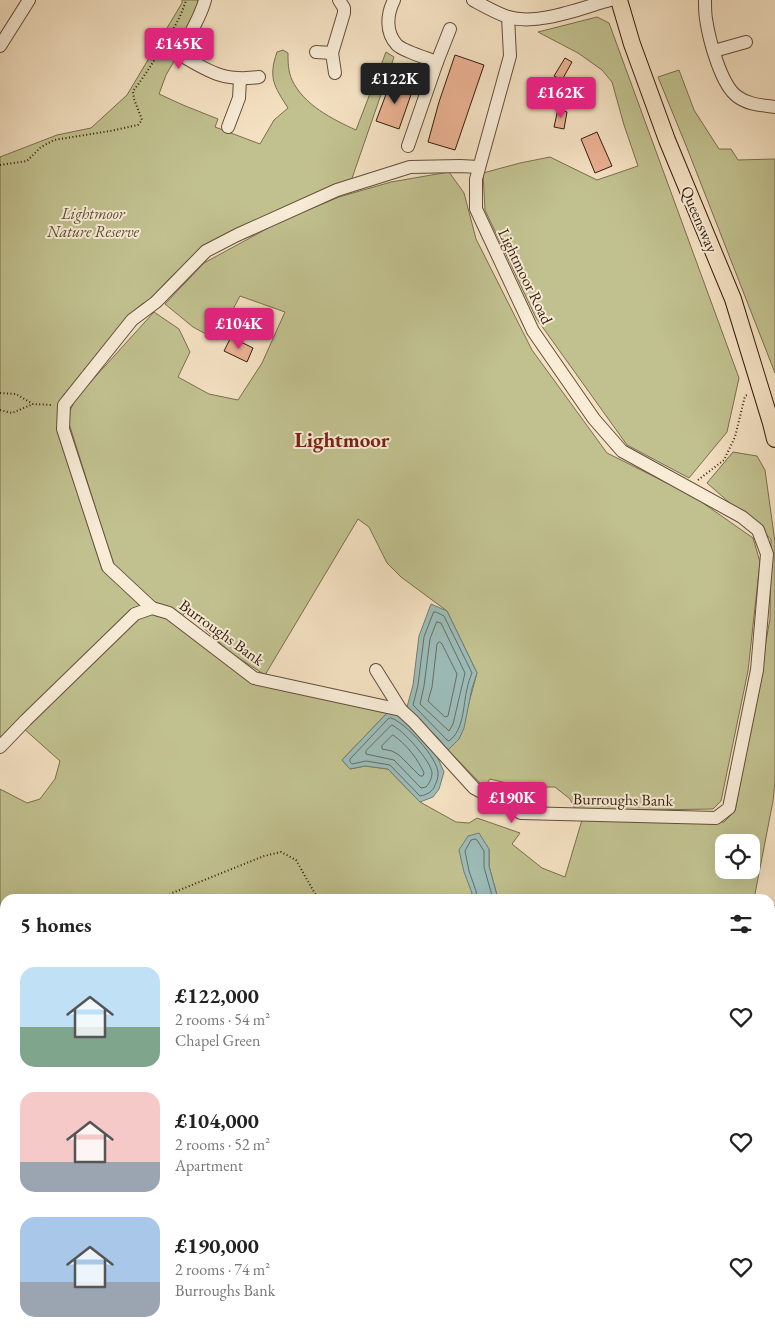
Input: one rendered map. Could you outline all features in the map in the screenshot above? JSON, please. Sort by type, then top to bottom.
[{"type":"main road","name":"Queensway","points":[[618,0],[667,140],[733,299],[760,390],[773,422],[775,440]]},
{"type":"street","points":[[0,46],[29,0]]},
{"type":"street","points":[[205,0],[203,8],[179,54],[210,72],[240,79],[259,78]]},
{"type":"street","points":[[335,73],[332,52],[344,13],[344,8],[339,0]]},
{"type":"street","points":[[394,0],[388,20],[389,31],[397,45],[437,62]]},
{"type":"street","points":[[473,0],[508,17],[519,19],[547,18],[610,0]]},
{"type":"street","points":[[705,0],[706,20],[714,51],[725,81],[731,91],[737,97],[752,104],[775,107]]},
{"type":"street","name":"Lightmoor Road","points":[[508,17],[510,56],[476,179],[476,209],[533,331],[594,419],[622,451],[688,488]]},
{"type":"street","points":[[408,146],[450,28]]},
{"type":"street","points":[[714,51],[746,42]]},
{"type":"street","points":[[316,52],[332,52]]},
{"type":"street","points":[[228,127],[239,98],[240,79]]},
{"type":"street","points":[[152,608],[108,567],[62,429],[64,405],[132,320],[156,302],[206,251],[336,190],[410,167],[480,167]]},
{"type":"street","name":"Burroughs Bank","points":[[0,747],[135,614],[152,608],[169,613],[254,678],[401,710],[474,788],[520,813],[716,818],[729,808],[757,670],[767,554],[758,530],[742,517],[688,488]]},
{"type":"street","points":[[376,670],[401,710]]},
{"type":"path","points":[[0,165],[27,161],[41,147],[54,140],[138,126],[142,120],[133,91],[150,70],[173,31],[186,0]]},
{"type":"path","points":[[688,488],[724,460],[735,437],[745,396],[760,390]]},
{"type":"path","points":[[0,393],[16,394],[33,404],[48,406],[64,405]]},
{"type":"path","points":[[0,410],[12,413],[33,404]]},
{"type":"path","points":[[171,894],[264,856],[281,852],[296,860],[315,894]]},
{"type":"green space","name":"Lightmoor Nature Reserve","points":[[182,0],[198,0],[197,13],[173,55],[176,58],[166,75],[159,94],[218,119],[215,127],[260,144],[274,120],[288,108],[279,94],[274,81],[273,69],[277,52],[283,50],[288,53],[288,66],[292,80],[297,89],[311,104],[328,116],[356,130],[386,52],[394,57],[350,184],[191,258],[149,301],[142,304],[126,318],[62,397],[58,433],[96,536],[98,516],[67,417],[76,398],[154,312],[179,329],[190,352],[178,377],[209,394],[238,400],[262,363],[285,312],[240,296],[217,340],[193,327],[165,304],[204,263],[281,221],[339,197],[391,182],[449,172],[464,193],[476,239],[532,350],[607,453],[693,496],[753,538],[760,562],[748,671],[721,801],[713,809],[576,811],[570,799],[555,787],[523,787],[490,779],[484,787],[448,750],[459,739],[477,673],[447,611],[401,577],[387,563],[369,527],[358,519],[265,675],[231,653],[186,612],[175,623],[248,681],[388,712],[342,760],[350,769],[365,766],[388,769],[420,802],[456,822],[469,823],[477,818],[520,833],[512,844],[542,868],[565,877],[582,820],[724,822],[735,811],[770,619],[771,539],[707,483],[733,452],[757,456],[765,470],[775,542],[775,781],[760,868],[760,834],[715,834],[715,879],[758,879],[755,894],[497,894],[489,866],[489,849],[472,894],[0,894],[0,789],[27,803],[40,799],[55,779],[60,761],[23,728],[38,714],[26,711],[0,738],[0,157],[57,135],[91,128],[127,95],[182,3]]},
{"type":"green space","points":[[597,17],[609,23],[739,378],[727,432],[689,478],[627,445],[536,318],[485,210],[483,173],[550,157],[597,180],[638,166],[612,82],[602,70],[578,53],[538,32]]},
{"type":"green space","points":[[679,70],[694,110],[719,149],[731,149],[738,160],[775,159],[775,373],[658,77]]},
{"type":"water","points":[[431,604],[447,611],[477,673],[464,728],[459,739],[448,750],[407,707],[413,685],[419,636]]},
{"type":"water","points":[[388,712],[398,715],[405,720],[436,754],[444,772],[439,789],[433,797],[420,802],[388,769],[365,766],[350,769],[342,760]]},
{"type":"water","points":[[479,833],[489,849],[489,866],[497,894],[472,894],[459,850],[468,836]]},
{"type":"building","points":[[455,55],[484,65],[455,150],[428,142]]},
{"type":"building","points":[[565,58],[572,62],[562,80],[554,76]]},
{"type":"building","points":[[391,81],[413,89],[399,129],[376,121]]},
{"type":"building","points":[[558,109],[567,112],[564,129],[554,127]]},
{"type":"building","points":[[597,132],[612,166],[595,173],[581,139]]},
{"type":"building","points":[[231,337],[253,348],[247,362],[224,351]]},
{"type":"district","name":"Lightmoor","points":[[342,440]]}]
